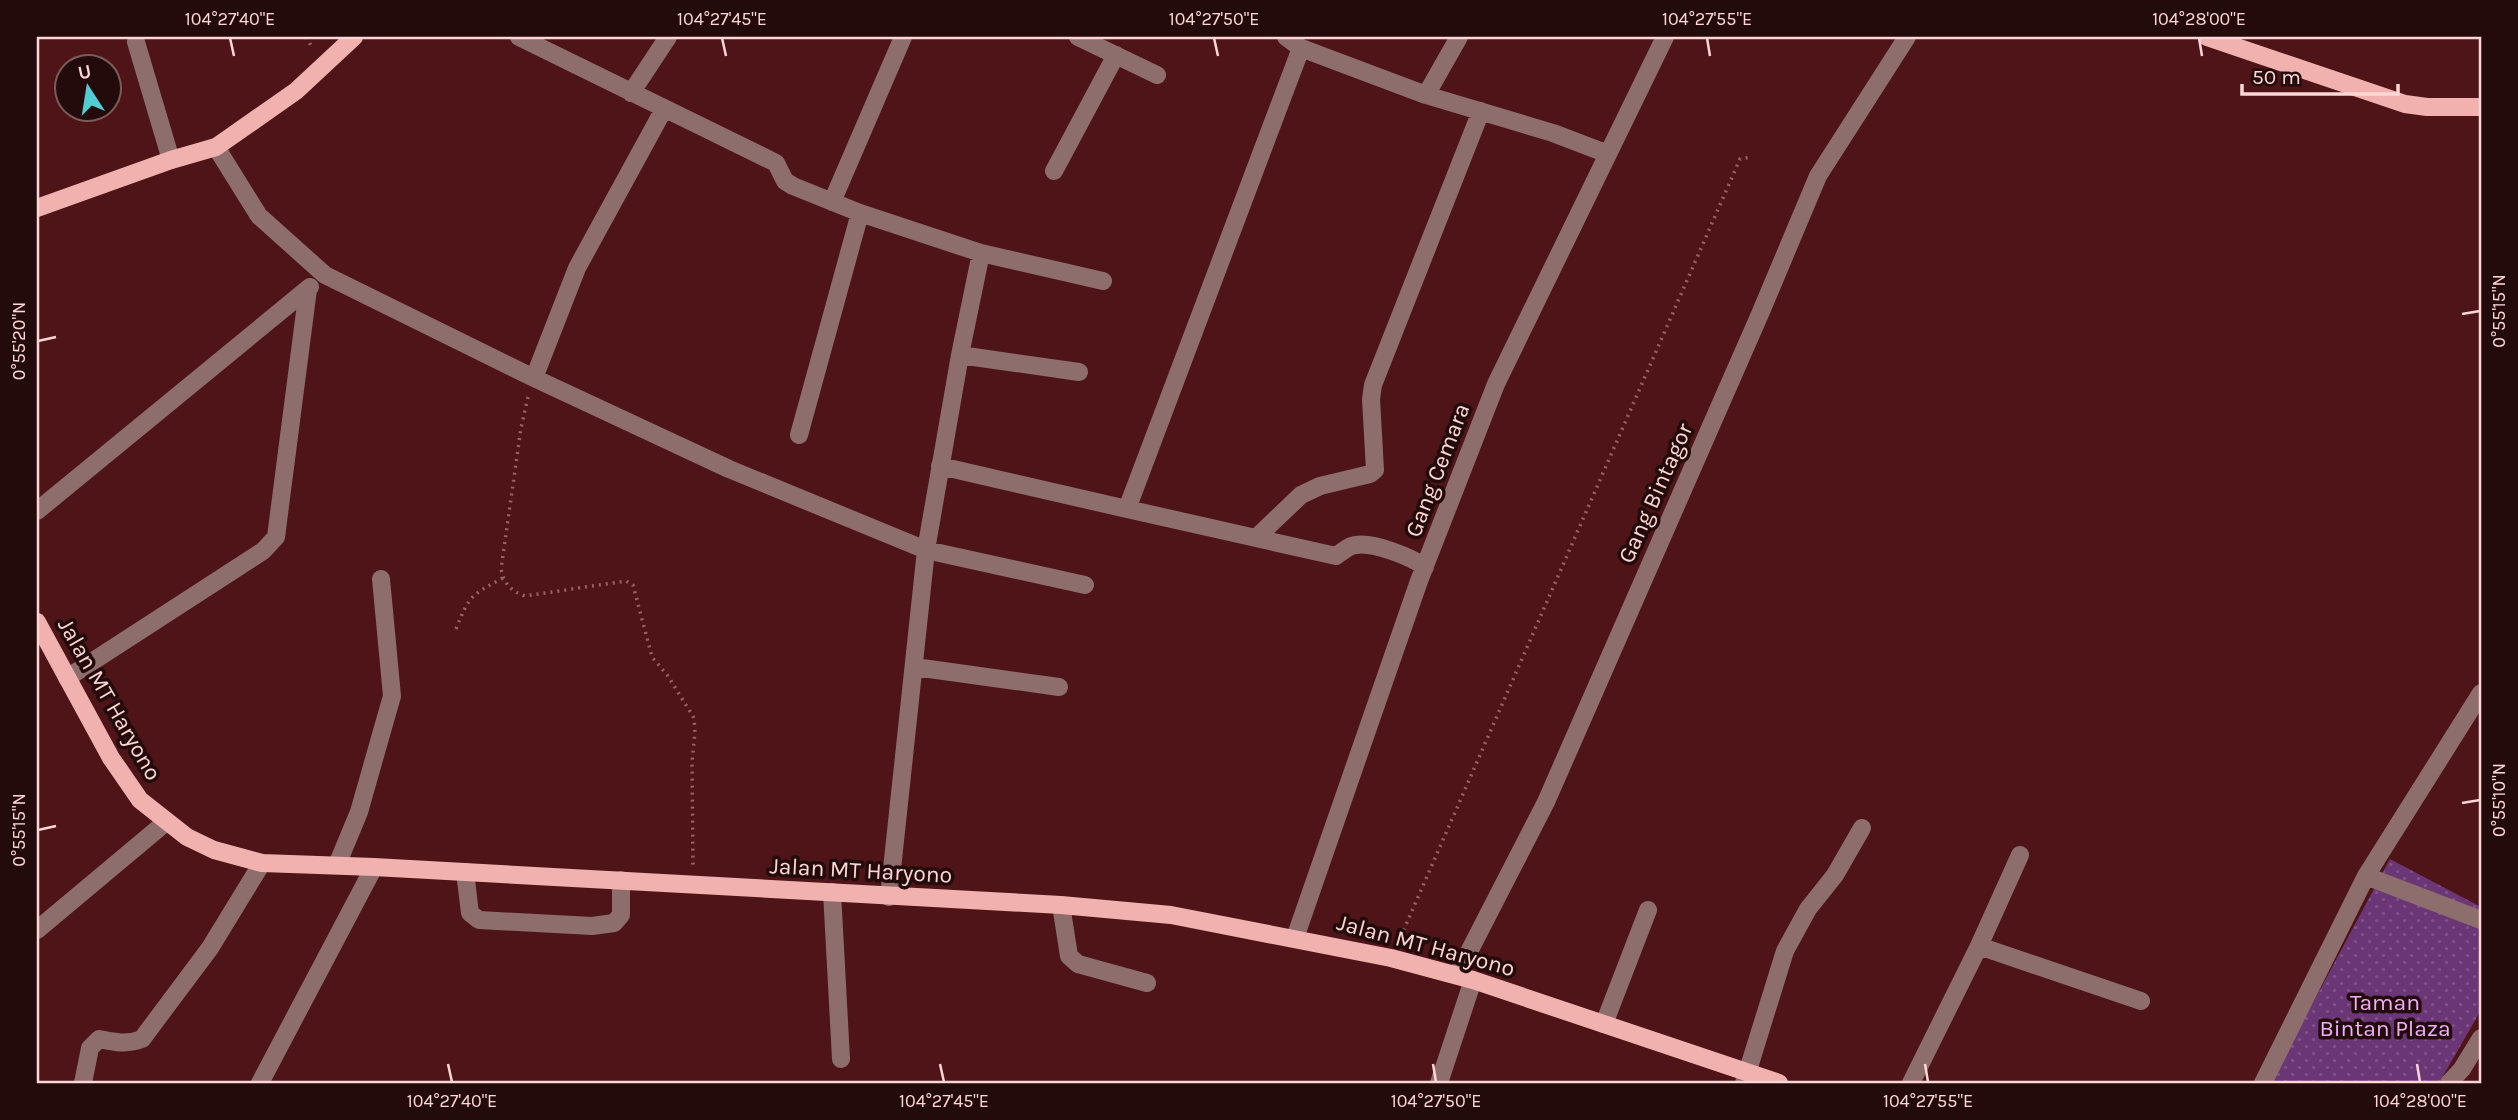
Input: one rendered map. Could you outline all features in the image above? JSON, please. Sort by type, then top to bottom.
[{"type":"main road","points":[[37,208],[171,160],[216,147],[296,91],[354,37]]},
{"type":"main road","points":[[2207,37],[2405,104],[2427,107],[2481,107]]},
{"type":"main road","name":"Jalan MT Haryono","points":[[37,622],[118,769],[140,800],[187,837],[214,850],[262,863],[1061,905],[1171,915],[1391,958],[1465,978],[1604,1024],[1745,1078],[1779,1083]]},
{"type":"street","points":[[519,37],[776,163],[787,183],[832,202],[981,253],[1103,281]]},
{"type":"street","points":[[631,93],[668,37]]},
{"type":"street","points":[[832,202],[903,37]]},
{"type":"street","points":[[1078,37],[1157,75]]},
{"type":"street","points":[[1426,95],[1459,37]]},
{"type":"street","name":"Gang Cemara","points":[[1296,938],[1425,567],[1496,384],[1665,37]]},
{"type":"street","name":"Gang Bintagor","points":[[1438,1083],[1465,978],[1546,802],[1818,176],[1907,37]]},
{"type":"street","points":[[136,41],[171,160]]},
{"type":"street","points":[[1127,509],[1294,42],[1426,95],[1553,133],[1608,154]]},
{"type":"street","points":[[1054,171],[1116,55]]},
{"type":"street","points":[[534,378],[577,268],[664,110]]},
{"type":"street","points":[[1256,538],[1301,495],[1320,486],[1370,474],[1375,470],[1371,399],[1373,385],[1481,111]]},
{"type":"street","points":[[216,147],[259,216],[325,275],[534,378],[729,469],[926,550],[1085,585]]},
{"type":"street","points":[[799,435],[860,213]]},
{"type":"street","points":[[889,897],[926,550],[981,253]]},
{"type":"street","points":[[37,511],[325,275]]},
{"type":"street","points":[[67,678],[263,551],[276,537],[308,289]]},
{"type":"street","points":[[960,355],[1079,372]]},
{"type":"street","points":[[940,466],[1336,556],[1355,545],[1387,550],[1415,559],[1425,567]]},
{"type":"street","points":[[337,865],[359,812],[392,696],[381,579]]},
{"type":"street","points":[[915,667],[1059,687]]},
{"type":"street","points":[[2263,1083],[2366,876],[2481,693]]},
{"type":"street","points":[[37,930],[166,822]]},
{"type":"street","points":[[1745,1078],[1785,951],[1808,909],[1835,875],[1863,828]]},
{"type":"street","points":[[1911,1083],[1979,946],[2020,855]]},
{"type":"street","points":[[83,1083],[90,1048],[99,1039],[133,1043],[142,1039],[210,948],[262,863]]},
{"type":"street","points":[[260,1083],[374,867]]},
{"type":"street","points":[[465,872],[470,913],[479,920],[592,926],[614,923],[621,915],[621,880]]},
{"type":"street","points":[[2366,876],[2481,920]]},
{"type":"street","points":[[832,892],[841,1059]]},
{"type":"street","points":[[1061,905],[1069,956],[1078,964],[1147,983]]},
{"type":"street","points":[[1604,1024],[1648,910]]},
{"type":"street","points":[[1979,946],[2141,1001]]},
{"type":"street","points":[[2449,1083],[2462,1069],[2481,1038]]},
{"type":"path","points":[[1391,958],[1740,159],[1751,157]]},
{"type":"path","points":[[534,378],[521,428],[501,569],[503,578],[514,592],[524,596],[626,581],[634,585],[652,657],[668,676],[694,719],[693,885]]},
{"type":"path","points":[[456,629],[467,601],[473,594],[503,578]]},
{"type":"green space","name":"Taman Bintan Plaza","points":[[2390,859],[2481,907],[2481,1010],[2439,1083],[2270,1083]]}]
